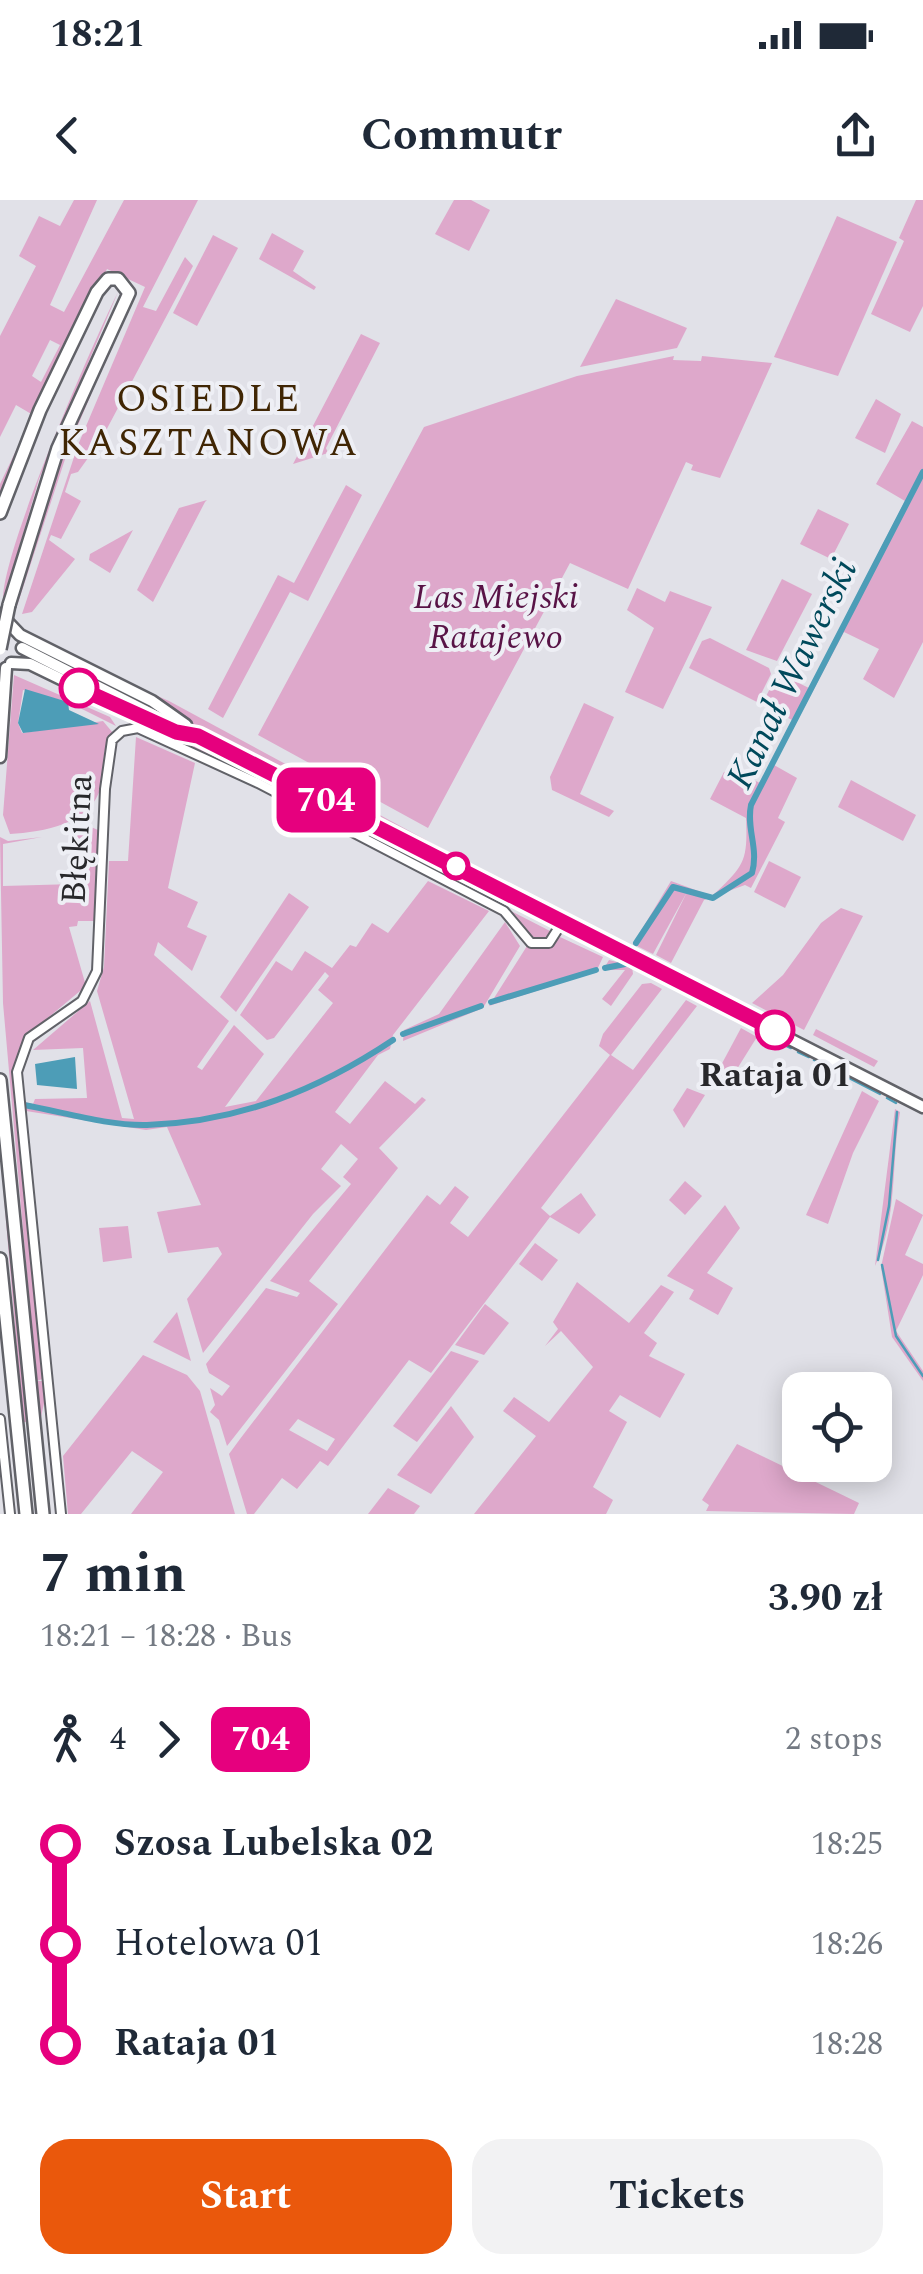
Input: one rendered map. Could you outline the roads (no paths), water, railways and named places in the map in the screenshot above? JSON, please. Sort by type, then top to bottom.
[{"type":"highway","points":[[0,513],[40,410],[100,285],[108,279],[118,279],[129,293],[52,462],[4,610],[0,649]]},
{"type":"highway","points":[[0,1080],[42,1514]]},
{"type":"highway","points":[[0,1259],[26,1514]]},
{"type":"main road","points":[[0,757],[6,667],[19,642],[4,610]]},
{"type":"main road","points":[[16,631],[152,702],[198,736]]},
{"type":"main road","points":[[22,648],[923,1107]]},
{"type":"main road","points":[[6,667],[30,664],[143,719],[198,736]]},
{"type":"street","name":"Błękitna","points":[[62,1514],[17,1072],[24,1047],[37,1031],[82,1001],[93,984],[100,924],[108,750],[122,731],[138,728],[258,783],[491,903],[512,917],[531,943],[549,942],[563,921]]},
{"type":"street","points":[[0,1419],[10,1514]]},
{"type":"water","points":[[25,689],[68,702],[69,710],[99,724],[23,733],[18,723]]},
{"type":"water","points":[[75,1057],[77,1089],[37,1085],[35,1064]]},
{"type":"waterway","name":"Kanał Wawerski","points":[[636,943],[673,887],[713,898],[752,873],[751,805],[923,472]]},
{"type":"waterway","name":"Kanał Wawerski","points":[[625,964],[630,967]]},
{"type":"waterway","name":"Kanał Wawerski","points":[[605,968],[625,964]]},
{"type":"waterway","name":"Kanał Wawerski","points":[[491,1002],[596,970]]},
{"type":"waterway","points":[[654,977],[678,989]]},
{"type":"waterway","points":[[683,992],[706,1005]]},
{"type":"waterway","name":"Kanał Wawerski","points":[[403,1034],[481,1006]]},
{"type":"waterway","points":[[715,1009],[726,1015]]},
{"type":"waterway","points":[[733,1018],[757,1031]]},
{"type":"waterway","points":[[766,1036],[791,1048]]},
{"type":"waterway","name":"Kanał Wawerski","points":[[24,1105],[132,1125],[181,1123],[276,1100],[336,1074],[393,1040]]},
{"type":"waterway","points":[[798,1052],[809,1057]]},
{"type":"waterway","points":[[814,1060],[823,1065]]},
{"type":"waterway","points":[[827,1067],[837,1072]]},
{"type":"waterway","points":[[847,1077],[880,1094]]},
{"type":"waterway","points":[[887,1098],[896,1103]]},
{"type":"waterway","points":[[878,1260],[889,1206],[897,1112]]},
{"type":"waterway","points":[[882,1265],[896,1336],[923,1376]]},
{"type":"place","name":"Rataja 01","points":[[775,1030]]},
{"type":"district","name":"OSIEDLE KASZTANOWA","points":[[209,420]]},
{"type":"park label","name":"Las Miejski Ratajewo","points":[[496,616]]}]
